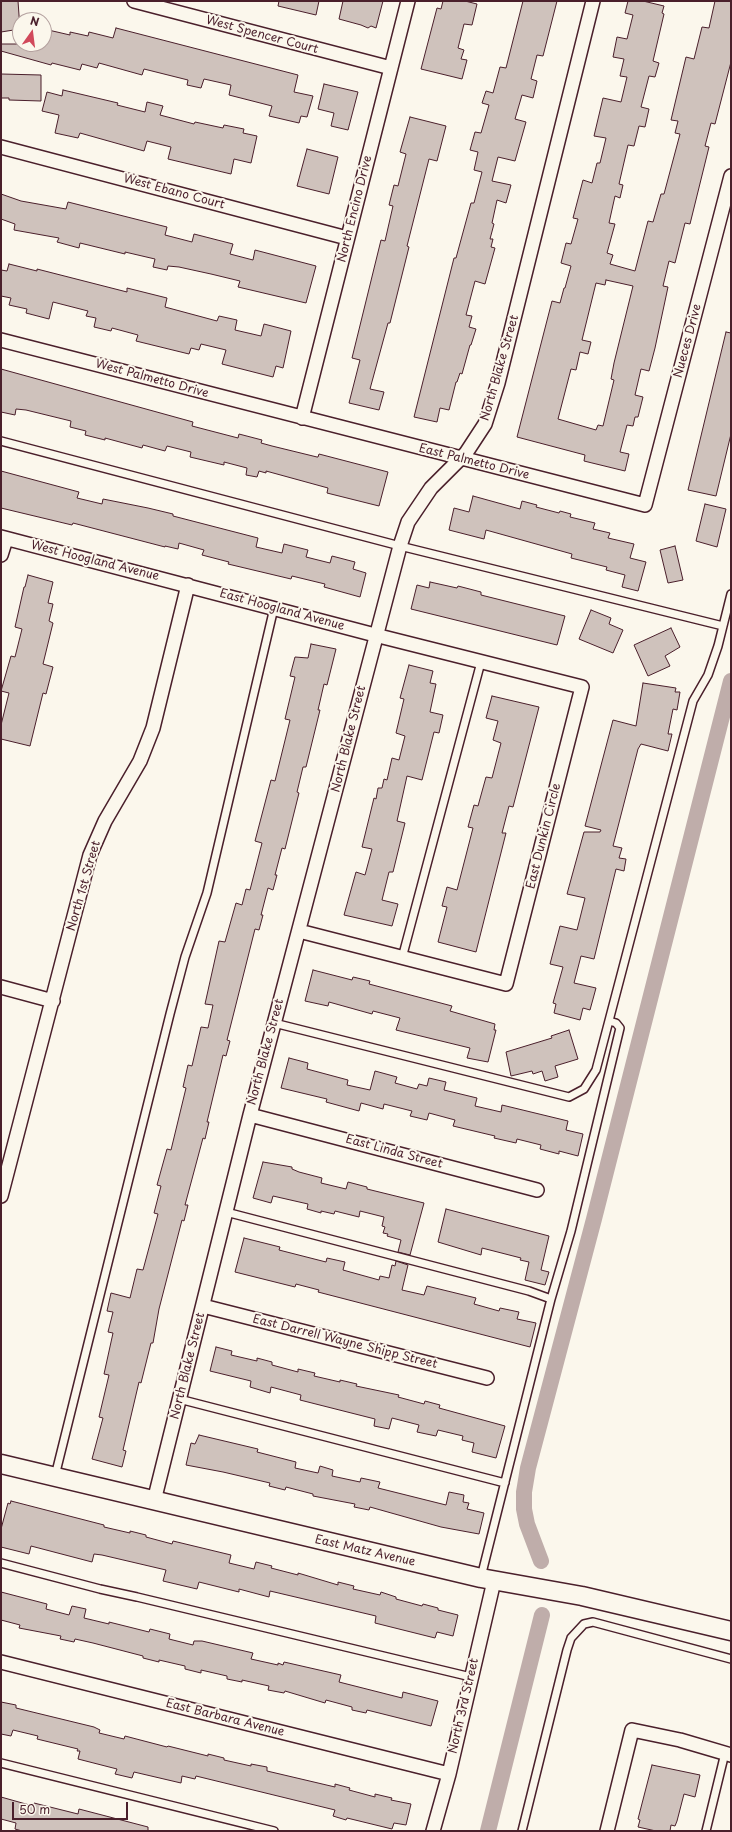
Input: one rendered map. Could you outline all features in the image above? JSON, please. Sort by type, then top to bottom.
[{"type":"street","name":"West Spencer Court","points":[[134,1],[391,68]]},
{"type":"street","name":"North Encino Drive","points":[[302,418],[408,1]]},
{"type":"street","name":"North Blake Street","points":[[154,1501],[250,1115],[375,635],[400,546],[408,522],[431,488],[466,453],[485,424],[498,382],[594,1]]},
{"type":"street","name":"West Ebano Court","points":[[1,147],[347,238]]},
{"type":"street","name":"Nueces Drive","points":[[646,505],[731,176]]},
{"type":"street","name":"West Palmetto Drive","points":[[1,340],[302,418]]},
{"type":"street","name":"East Palmetto Drive","points":[[302,418],[646,505]]},
{"type":"street","points":[[1,555],[3,538]]},
{"type":"street","name":"West Hoogland Avenue","points":[[3,538],[188,585]]},
{"type":"street","name":"East Hoogland Avenue","points":[[188,585],[375,635]]},
{"type":"street","name":"North 1st Street","points":[[2,1189],[90,855],[105,821],[140,761],[154,728],[188,585]]},
{"type":"street","name":"East Dunkin Circle","points":[[299,931],[506,984],[582,687],[375,635]]},
{"type":"street","points":[[1,987],[53,1000]]},
{"type":"street","name":"East Linda Street","points":[[250,1115],[538,1190]]},
{"type":"street","name":"East Darrell Wayne Shipp Street","points":[[203,1306],[487,1378]]},
{"type":"street","name":"East Matz Avenue","points":[[1,1464],[487,1580],[582,1596],[731,1631]]},
{"type":"street","name":"North 3rd Street","points":[[433,1831],[471,1677],[487,1580]]},
{"type":"street","name":"East Barbara Avenue","points":[[1,1662],[448,1774]]},
{"type":"street","points":[[607,1831],[632,1730],[680,1740],[728,1754]]},
{"type":"lane","points":[[1,441],[400,546],[723,626]]},
{"type":"lane","points":[[274,1023],[569,1097],[584,1088],[596,1070],[692,701],[708,675],[718,646],[731,594]]},
{"type":"lane","points":[[54,1476],[170,1014],[185,957],[207,892],[274,608]]},
{"type":"lane","points":[[402,958],[481,662]]},
{"type":"lane","points":[[487,1580],[505,1483],[551,1299],[571,1231],[620,1028],[616,1023],[609,1021]]},
{"type":"lane","points":[[226,1212],[529,1291],[551,1299]]},
{"type":"lane","points":[[179,1399],[505,1483]]},
{"type":"lane","points":[[1,1563],[100,1589],[137,1596],[471,1677]]},
{"type":"lane","points":[[522,1831],[567,1650],[571,1638],[584,1624],[593,1622],[731,1659]]},
{"type":"lane","points":[[706,1831],[728,1754]]},
{"type":"lane","points":[[1,1763],[274,1831]]},
{"type":"building","points":[[1,1],[18,1],[19,12],[12,12],[12,30],[1,32]]},
{"type":"building","points":[[279,1],[319,1],[316,15],[278,6]]},
{"type":"building","points":[[343,1],[383,1],[376,28],[371,26],[368,28],[339,19]]},
{"type":"building","points":[[443,1],[465,1],[477,4],[472,25],[464,24],[458,48],[464,50],[461,59],[467,60],[462,79],[421,69],[437,8],[441,9]]},
{"type":"building","points":[[523,1],[557,1],[543,56],[537,55],[531,79],[537,81],[533,98],[522,95],[515,119],[526,122],[515,161],[498,157],[492,181],[511,185],[506,203],[497,200],[492,223],[494,224],[490,239],[493,239],[491,247],[495,248],[485,284],[475,281],[466,315],[472,316],[469,327],[476,329],[462,374],[460,373],[456,382],[449,410],[440,408],[437,422],[414,417],[454,258],[456,258],[471,203],[474,203],[482,172],[474,170],[478,152],[470,150],[475,132],[481,133],[489,105],[482,103],[486,91],[493,93],[500,67],[506,68]]},
{"type":"building","points":[[628,1],[643,1],[664,6],[662,13],[664,14],[653,61],[659,63],[655,77],[649,76],[641,107],[649,109],[645,127],[639,126],[634,146],[628,145],[619,184],[623,185],[620,198],[615,196],[609,223],[615,224],[607,253],[613,255],[610,264],[635,271],[648,221],[653,222],[661,194],[664,194],[680,134],[675,133],[678,121],[671,120],[686,57],[694,59],[702,27],[709,28],[715,1],[731,1],[731,62],[715,124],[711,123],[705,146],[709,147],[690,224],[685,223],[675,263],[669,261],[663,286],[668,287],[649,371],[641,369],[635,395],[643,397],[638,417],[635,417],[633,426],[627,425],[620,452],[629,454],[625,471],[584,461],[585,455],[517,437],[552,301],[560,303],[571,266],[561,263],[566,243],[571,244],[578,219],[573,218],[583,180],[592,183],[597,163],[600,163],[606,138],[594,136],[603,98],[621,102],[627,77],[620,76],[624,59],[613,57],[617,37],[627,39],[633,15],[625,13]],"holes":[[[606,280],[633,286],[614,363],[611,379],[614,380],[603,426],[598,425],[596,430],[558,419],[571,369],[576,370],[580,352],[588,354],[591,342],[582,340],[596,283],[605,285]]]},
{"type":"building","points":[[116,28],[298,75],[294,92],[313,96],[307,117],[301,116],[299,123],[269,116],[272,106],[229,95],[231,85],[204,79],[201,88],[187,85],[188,80],[144,69],[142,75],[99,63],[97,68],[82,64],[80,70],[52,63],[51,65],[1,51],[1,44],[12,44],[12,52],[52,52],[52,31],[70,35],[70,32],[88,36],[89,32],[113,38]]},
{"type":"building","points":[[1,74],[41,75],[41,101],[9,100],[9,98],[1,98]]},
{"type":"building","points":[[324,84],[358,92],[348,130],[331,126],[334,113],[318,109]]},
{"type":"building","points":[[63,90],[118,103],[117,105],[145,112],[147,102],[163,106],[160,115],[194,124],[195,122],[223,128],[224,125],[244,129],[243,133],[257,136],[251,163],[234,159],[231,174],[168,159],[171,147],[147,141],[144,151],[80,133],[78,138],[55,133],[59,115],[42,111],[47,92],[62,96]]},
{"type":"building","points":[[410,117],[446,126],[437,161],[429,159],[407,246],[409,247],[390,323],[388,323],[370,389],[384,392],[379,410],[349,403],[360,360],[352,358],[381,240],[385,241],[393,206],[389,205],[394,185],[398,186],[406,154],[400,152]]},
{"type":"building","points":[[307,149],[338,157],[329,194],[297,186]]},
{"type":"building","points":[[1,194],[21,201],[66,209],[68,202],[167,227],[165,235],[192,242],[194,234],[233,244],[230,254],[253,260],[255,250],[316,266],[306,303],[238,287],[240,281],[211,274],[179,267],[168,266],[167,270],[153,267],[155,259],[125,252],[125,254],[80,243],[79,248],[57,242],[59,238],[14,230],[15,224],[1,219]]},
{"type":"building","points":[[9,264],[37,271],[37,269],[127,292],[127,288],[167,298],[165,307],[217,321],[219,316],[237,320],[235,330],[261,336],[264,324],[291,331],[283,368],[276,366],[273,377],[222,364],[226,350],[201,344],[199,350],[191,348],[189,354],[136,341],[138,335],[112,328],[111,331],[94,327],[96,318],[86,316],[88,311],[53,302],[49,319],[26,313],[27,309],[9,305],[11,298],[1,296],[1,270],[7,271]]},
{"type":"building","points":[[726,332],[731,333],[731,434],[716,496],[688,490]]},
{"type":"building","points":[[1,369],[193,422],[192,426],[238,438],[239,434],[262,440],[261,443],[272,446],[317,457],[319,454],[388,472],[379,506],[327,493],[328,488],[266,471],[266,473],[259,471],[257,477],[246,475],[247,468],[224,462],[224,465],[190,457],[191,452],[167,446],[165,451],[143,445],[142,448],[105,438],[105,440],[85,435],[86,431],[70,427],[71,421],[26,410],[16,409],[15,415],[1,412]]},
{"type":"building","points":[[1,471],[79,492],[77,498],[102,504],[103,499],[148,508],[258,538],[256,547],[282,553],[284,544],[308,550],[306,557],[330,563],[332,556],[355,562],[353,569],[366,573],[360,597],[324,587],[325,584],[292,576],[291,579],[228,564],[229,562],[202,555],[204,550],[179,543],[178,549],[165,547],[73,523],[72,525],[1,508]]},
{"type":"building","points":[[473,496],[520,509],[522,501],[537,505],[536,507],[559,513],[560,511],[571,514],[570,517],[595,523],[593,529],[610,533],[608,538],[634,544],[630,558],[646,562],[638,591],[622,587],[625,575],[606,570],[607,567],[571,558],[572,554],[486,530],[484,539],[449,530],[454,508],[469,512]]},
{"type":"building","points":[[705,504],[726,509],[717,547],[696,541]]},
{"type":"building","points":[[675,546],[683,580],[668,583],[660,550]]},
{"type":"building","points":[[28,575],[53,582],[48,603],[53,604],[49,621],[53,623],[43,664],[53,667],[46,694],[43,693],[30,746],[1,739],[1,725],[9,693],[1,691],[11,656],[15,657],[22,629],[15,627]]},
{"type":"building","points":[[430,582],[457,588],[458,586],[481,592],[481,595],[565,616],[557,645],[411,609],[417,585],[429,588]]},
{"type":"building","points":[[591,610],[611,618],[609,624],[623,630],[613,653],[579,639]]},
{"type":"building","points":[[671,628],[680,647],[665,656],[670,666],[648,676],[634,645]]},
{"type":"building","points":[[311,644],[336,649],[327,685],[324,684],[318,710],[320,710],[306,767],[303,767],[297,792],[299,793],[285,849],[282,848],[273,890],[268,888],[259,930],[255,929],[227,1040],[230,1041],[226,1056],[223,1055],[207,1122],[209,1122],[205,1139],[203,1138],[185,1205],[188,1205],[184,1221],[182,1220],[159,1309],[153,1343],[151,1343],[141,1383],[139,1382],[123,1450],[126,1451],[122,1467],[92,1459],[103,1418],[99,1417],[109,1375],[104,1374],[113,1333],[108,1332],[113,1312],[107,1311],[111,1293],[130,1298],[137,1269],[143,1270],[158,1214],[154,1213],[161,1186],[157,1185],[167,1149],[171,1150],[186,1088],[183,1087],[188,1065],[192,1066],[201,1027],[208,1028],[213,1005],[205,1004],[219,941],[225,942],[236,903],[242,905],[246,889],[250,890],[262,843],[255,841],[271,780],[275,781],[290,720],[285,719],[295,677],[290,676],[295,657],[308,658]]},
{"type":"building","points":[[409,665],[433,671],[430,683],[436,684],[430,712],[443,715],[439,733],[434,732],[422,780],[407,776],[397,821],[405,823],[393,872],[389,872],[382,900],[398,904],[392,926],[344,915],[356,872],[365,875],[372,849],[362,847],[374,798],[376,799],[378,788],[382,788],[384,779],[387,780],[392,758],[399,760],[405,736],[396,733],[404,699],[400,698]]},
{"type":"building","points":[[643,683],[676,688],[675,692],[680,692],[677,710],[673,709],[668,734],[672,734],[668,751],[641,744],[638,749],[613,846],[622,848],[619,858],[626,859],[624,871],[616,869],[594,959],[581,956],[574,983],[596,988],[590,1010],[583,1008],[580,1020],[554,1013],[556,1004],[553,1003],[563,967],[550,964],[560,926],[577,930],[585,898],[567,894],[584,832],[600,832],[601,830],[585,826],[613,720],[636,726]]},
{"type":"building","points":[[492,696],[539,707],[513,807],[509,806],[502,833],[506,833],[476,952],[438,942],[447,907],[442,906],[447,887],[457,890],[473,828],[468,827],[474,805],[478,806],[486,777],[492,778],[501,743],[493,740],[498,721],[486,718]]},
{"type":"building","points":[[313,970],[352,980],[353,977],[370,981],[369,984],[452,1006],[450,1011],[495,1024],[494,1030],[496,1030],[488,1062],[467,1058],[470,1048],[396,1030],[400,1018],[373,1011],[372,1014],[329,1002],[328,1006],[305,1001]]},
{"type":"building","points":[[569,1030],[578,1059],[555,1066],[558,1077],[545,1081],[542,1071],[533,1074],[532,1071],[511,1076],[506,1052],[552,1038],[551,1036]]},
{"type":"building","points":[[289,1058],[308,1063],[307,1069],[348,1080],[347,1085],[370,1090],[375,1071],[397,1077],[395,1083],[417,1089],[419,1084],[427,1086],[429,1078],[446,1082],[444,1090],[477,1098],[475,1106],[501,1112],[502,1105],[568,1121],[566,1130],[583,1134],[578,1156],[559,1151],[559,1154],[540,1149],[541,1145],[517,1139],[516,1143],[494,1138],[495,1136],[453,1126],[455,1120],[429,1113],[427,1120],[410,1116],[412,1111],[384,1104],[383,1109],[361,1103],[359,1111],[326,1102],[327,1099],[281,1088]]},
{"type":"building","points":[[263,1162],[292,1167],[292,1169],[299,1172],[322,1178],[321,1183],[346,1189],[348,1182],[367,1187],[367,1189],[424,1203],[410,1255],[398,1252],[401,1240],[387,1236],[388,1234],[383,1233],[385,1227],[382,1226],[384,1217],[360,1211],[359,1217],[335,1211],[334,1214],[321,1211],[321,1213],[307,1209],[308,1204],[273,1196],[271,1203],[253,1198]]},
{"type":"building","points":[[446,1209],[549,1236],[541,1270],[549,1272],[545,1285],[525,1280],[529,1262],[520,1260],[521,1258],[482,1248],[481,1255],[438,1242]]},
{"type":"building","points":[[244,1238],[280,1247],[279,1250],[326,1262],[327,1258],[345,1262],[343,1270],[379,1280],[380,1276],[389,1278],[392,1265],[395,1266],[396,1261],[408,1265],[402,1290],[424,1295],[427,1286],[476,1298],[474,1304],[499,1311],[500,1308],[519,1312],[517,1319],[536,1323],[530,1347],[318,1292],[319,1290],[296,1284],[295,1287],[235,1272]]},
{"type":"building","points":[[216,1347],[232,1351],[231,1355],[257,1361],[257,1358],[272,1362],[272,1365],[298,1372],[298,1369],[315,1373],[314,1376],[357,1384],[356,1386],[399,1395],[398,1397],[424,1404],[425,1401],[440,1405],[439,1408],[505,1426],[496,1458],[472,1452],[474,1443],[462,1440],[463,1436],[438,1430],[436,1436],[417,1432],[419,1425],[392,1418],[389,1429],[374,1426],[375,1419],[300,1400],[301,1395],[271,1387],[270,1393],[250,1387],[251,1381],[210,1371]]},
{"type":"building","points":[[199,1435],[258,1449],[257,1452],[296,1462],[295,1468],[318,1473],[320,1466],[333,1470],[332,1476],[360,1482],[361,1478],[380,1482],[378,1488],[446,1505],[449,1492],[464,1495],[463,1502],[469,1503],[467,1509],[484,1513],[479,1534],[441,1527],[370,1507],[369,1510],[354,1507],[355,1504],[313,1496],[313,1494],[286,1487],[285,1490],[269,1486],[270,1483],[186,1465],[191,1443],[195,1444]]},
{"type":"building","points":[[11,1501],[104,1525],[104,1527],[146,1535],[146,1537],[172,1544],[173,1541],[231,1555],[229,1563],[254,1569],[256,1562],[272,1566],[271,1568],[298,1575],[298,1573],[338,1585],[338,1582],[354,1586],[353,1589],[380,1595],[381,1592],[396,1597],[396,1599],[422,1606],[423,1604],[438,1608],[438,1610],[458,1615],[453,1636],[437,1632],[435,1638],[375,1623],[376,1616],[270,1591],[269,1597],[239,1589],[239,1592],[199,1582],[197,1589],[163,1581],[166,1570],[102,1555],[94,1554],[92,1562],[31,1546],[29,1554],[1,1547],[1,1529],[8,1503],[10,1504]]},
{"type":"building","points":[[1,1592],[47,1604],[46,1609],[69,1615],[72,1606],[86,1609],[84,1618],[109,1624],[109,1622],[149,1632],[150,1629],[170,1634],[169,1639],[193,1645],[194,1641],[202,1641],[253,1653],[251,1659],[278,1665],[278,1663],[283,1665],[284,1662],[341,1675],[339,1682],[402,1698],[403,1692],[438,1701],[431,1726],[367,1710],[366,1713],[352,1710],[352,1707],[326,1700],[325,1703],[285,1691],[284,1693],[268,1690],[269,1686],[242,1680],[242,1682],[227,1679],[227,1676],[201,1670],[201,1673],[185,1669],[185,1666],[143,1658],[143,1656],[93,1643],[75,1639],[74,1642],[60,1639],[61,1636],[19,1628],[20,1625],[1,1620]]},
{"type":"building","points":[[1,1702],[16,1705],[16,1708],[94,1727],[100,1730],[99,1733],[124,1739],[125,1736],[208,1756],[208,1754],[224,1758],[224,1760],[251,1766],[251,1764],[267,1767],[267,1771],[335,1787],[335,1784],[350,1788],[349,1790],[375,1797],[375,1794],[392,1798],[391,1800],[411,1804],[406,1825],[394,1823],[392,1829],[347,1818],[346,1820],[333,1816],[335,1810],[196,1776],[195,1779],[182,1776],[181,1783],[134,1772],[132,1778],[115,1774],[117,1769],[78,1759],[80,1751],[77,1751],[78,1749],[37,1739],[38,1736],[13,1730],[11,1736],[1,1734]]},
{"type":"building","points":[[652,1765],[700,1775],[695,1797],[684,1794],[677,1821],[675,1826],[671,1825],[670,1831],[656,1831],[638,1827],[640,1820],[638,1819]]},
{"type":"building","points":[[1,1797],[33,1806],[34,1803],[78,1814],[79,1809],[148,1827],[148,1831],[22,1831],[15,1829],[16,1823],[1,1819]]},
{"type":"waterway","points":[[541,1561],[527,1524],[524,1509],[524,1492],[528,1468],[594,1219],[731,681]]},
{"type":"waterway","points":[[488,1831],[542,1615]]}]
